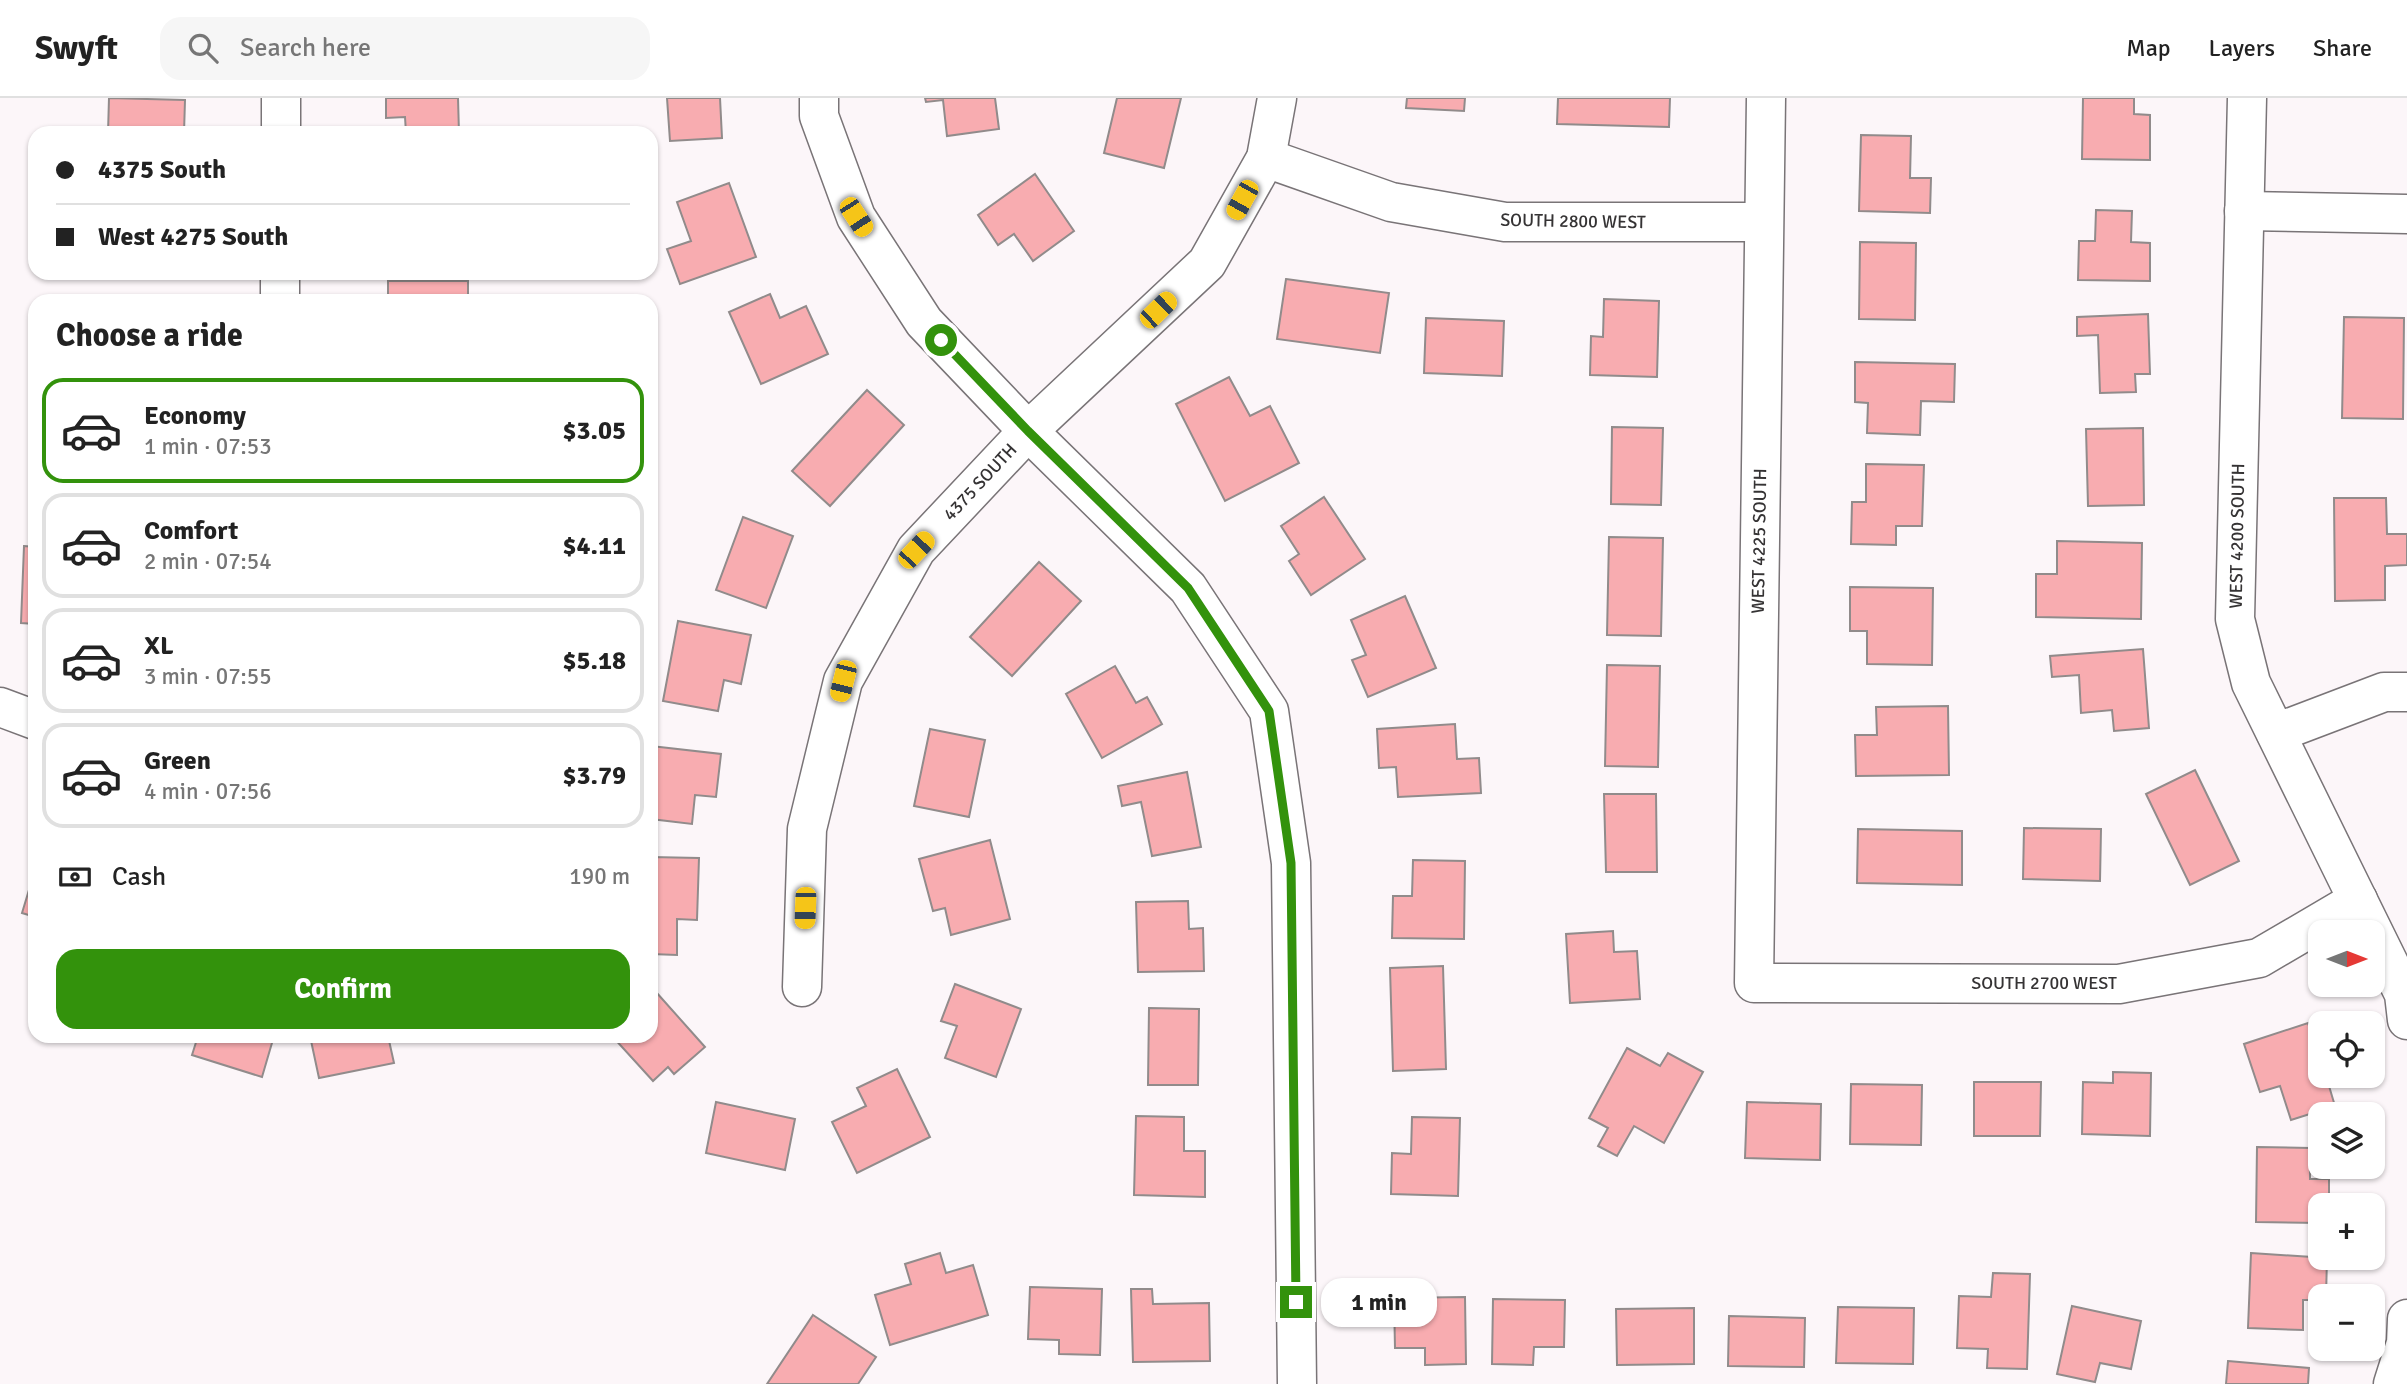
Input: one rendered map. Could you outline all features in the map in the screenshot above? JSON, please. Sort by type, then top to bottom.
[{"type":"street","points":[[281,98],[281,126]]},
{"type":"street","name":"4375 SOUTH","points":[[802,987],[807,829],[843,681],[916,550],[1028,431],[924,322],[856,217],[819,116],[818,98]]},
{"type":"street","points":[[1277,98],[1266,158],[1207,263],[1028,431],[1188,588],[1269,711],[1291,863],[1297,1384]]},
{"type":"street","name":"WEST 4225 SOUTH","points":[[1754,983],[1766,98]]},
{"type":"street","name":"WEST 4200 SOUTH","points":[[2247,98],[2235,619],[2251,683],[2404,994],[2407,1020]]},
{"type":"street","name":"SOUTH 2800 WEST","points":[[1266,158],[1391,202],[1505,222],[1763,222]]},
{"type":"street","points":[[2244,211],[2407,214]]},
{"type":"street","points":[[2276,733],[2384,692],[2407,692]]},
{"type":"street","points":[[0,707],[28,717]]},
{"type":"street","name":"SOUTH 2700 WEST","points":[[1754,983],[2119,984],[2259,957],[2358,900]]},
{"type":"street","points":[[2393,1384],[2406,1343],[2407,1320]]},
{"type":"building","points":[[109,98],[185,100],[184,126],[108,126]]},
{"type":"building","points":[[386,98],[458,98],[459,126],[406,126],[405,117],[386,118]]},
{"type":"building","points":[[667,98],[720,98],[722,138],[670,141]]},
{"type":"building","points":[[925,98],[995,98],[999,129],[947,136],[943,100],[926,102]]},
{"type":"building","points":[[1117,98],[1181,98],[1164,168],[1104,153]]},
{"type":"building","points":[[1407,98],[1465,98],[1464,111],[1406,108]]},
{"type":"building","points":[[1558,98],[1670,98],[1669,127],[1557,124]]},
{"type":"building","points":[[2083,98],[2134,98],[2134,114],[2150,115],[2150,160],[2082,159]]},
{"type":"building","points":[[1861,135],[1911,136],[1910,178],[1931,178],[1930,213],[1859,211]]},
{"type":"building","points":[[1035,174],[1074,231],[1033,261],[1014,234],[998,245],[978,215]]},
{"type":"building","points":[[729,183],[756,257],[680,284],[667,249],[691,241],[677,202]]},
{"type":"building","points":[[2096,210],[2132,211],[2131,242],[2150,243],[2150,281],[2078,280],[2079,241],[2095,241]]},
{"type":"building","points":[[1860,242],[1916,243],[1915,320],[1859,319]]},
{"type":"building","points":[[1286,279],[1389,293],[1380,353],[1277,339]]},
{"type":"building","points":[[388,281],[468,281],[468,294],[388,294]]},
{"type":"building","points":[[770,294],[780,318],[806,306],[828,354],[761,384],[729,312]]},
{"type":"building","points":[[1604,299],[1659,301],[1657,377],[1590,375],[1591,336],[1603,337]]},
{"type":"building","points":[[2148,314],[2150,374],[2135,374],[2136,392],[2100,393],[2098,335],[2077,336],[2077,317]]},
{"type":"building","points":[[2344,317],[2404,318],[2403,419],[2342,418]]},
{"type":"building","points":[[1426,318],[1504,321],[1502,376],[1424,373]]},
{"type":"building","points":[[1855,362],[1955,364],[1954,402],[1921,401],[1920,435],[1867,433],[1868,403],[1855,402]]},
{"type":"building","points":[[1229,377],[1250,416],[1270,406],[1299,463],[1225,501],[1176,404]]},
{"type":"building","points":[[867,390],[904,425],[830,506],[792,471]]},
{"type":"building","points":[[1612,427],[1663,428],[1661,505],[1611,504]]},
{"type":"building","points":[[2143,428],[2144,505],[2088,506],[2086,429]]},
{"type":"building","points":[[1866,464],[1924,465],[1922,526],[1896,526],[1896,545],[1851,544],[1852,502],[1866,502]]},
{"type":"building","points":[[1324,497],[1365,559],[1311,595],[1289,561],[1299,554],[1281,526]]},
{"type":"building","points":[[2334,498],[2386,498],[2387,534],[2407,534],[2407,565],[2385,566],[2385,600],[2335,601]]},
{"type":"building","points":[[743,517],[793,536],[766,608],[716,590]]},
{"type":"building","points":[[1609,537],[1663,538],[1661,636],[1607,635]]},
{"type":"building","points":[[2057,541],[2142,543],[2141,619],[2036,617],[2036,574],[2057,574]]},
{"type":"building","points":[[24,546],[28,546],[28,624],[21,623]]},
{"type":"building","points":[[1039,562],[1081,601],[1012,676],[970,637]]},
{"type":"building","points":[[1850,587],[1933,588],[1932,665],[1867,664],[1867,631],[1850,631]]},
{"type":"building","points":[[1405,596],[1436,668],[1368,697],[1352,660],[1366,655],[1351,620]]},
{"type":"building","points":[[678,621],[751,635],[741,684],[724,680],[718,711],[663,701]]},
{"type":"building","points":[[2143,649],[2149,728],[2114,731],[2112,710],[2081,713],[2079,675],[2052,677],[2050,656]]},
{"type":"building","points":[[1607,665],[1660,666],[1658,767],[1605,766]]},
{"type":"building","points":[[1115,666],[1136,703],[1147,697],[1162,724],[1102,758],[1066,694]]},
{"type":"building","points":[[1948,706],[1949,775],[1856,776],[1855,735],[1877,735],[1876,707]]},
{"type":"building","points":[[1455,724],[1457,759],[1479,758],[1481,793],[1398,797],[1396,767],[1379,768],[1377,729]]},
{"type":"building","points":[[930,729],[985,740],[969,817],[914,806]]},
{"type":"building","points":[[658,747],[721,754],[716,797],[695,795],[692,824],[658,820]]},
{"type":"building","points":[[2195,770],[2239,861],[2190,885],[2146,794]]},
{"type":"building","points":[[1187,772],[1201,847],[1152,856],[1141,802],[1122,806],[1118,786]]},
{"type":"building","points":[[1604,794],[1656,794],[1657,872],[1606,872]]},
{"type":"building","points":[[2024,828],[2101,829],[2100,881],[2023,879]]},
{"type":"building","points":[[1858,829],[1962,831],[1962,885],[1857,883]]},
{"type":"building","points":[[990,840],[1010,919],[951,935],[945,908],[933,911],[919,859]]},
{"type":"building","points":[[658,857],[699,858],[697,920],[677,919],[677,955],[658,954]]},
{"type":"building","points":[[1413,860],[1465,861],[1464,939],[1392,938],[1393,896],[1412,896]]},
{"type":"building","points":[[28,893],[28,915],[22,913]]},
{"type":"building","points":[[1188,901],[1189,929],[1203,928],[1204,971],[1138,972],[1136,902]]},
{"type":"building","points":[[1613,931],[1614,952],[1637,951],[1640,999],[1570,1003],[1566,934]]},
{"type":"building","points":[[1443,966],[1446,1069],[1393,1071],[1390,968]]},
{"type":"building","points":[[955,984],[1021,1009],[996,1077],[945,1058],[957,1026],[941,1021]]},
{"type":"building","points":[[658,994],[705,1047],[674,1074],[668,1067],[653,1081],[618,1043],[658,1043]]},
{"type":"building","points":[[1149,1008],[1199,1009],[1198,1085],[1148,1085]]},
{"type":"building","points":[[2308,1023],[2308,1088],[2330,1088],[2334,1102],[2308,1102],[2308,1115],[2291,1120],[2280,1086],[2260,1092],[2244,1044]]},
{"type":"building","points":[[196,1043],[272,1043],[262,1077],[192,1055]]},
{"type":"building","points":[[312,1043],[390,1043],[394,1063],[319,1078]]},
{"type":"building","points":[[1627,1048],[1660,1066],[1668,1053],[1703,1072],[1664,1143],[1634,1126],[1617,1156],[1598,1146],[1608,1128],[1589,1118]]},
{"type":"building","points":[[897,1069],[930,1137],[857,1173],[832,1122],[866,1106],[857,1088]]},
{"type":"building","points":[[2113,1072],[2151,1073],[2150,1136],[2082,1134],[2083,1082],[2113,1083]]},
{"type":"building","points":[[1974,1082],[2041,1082],[2040,1136],[1974,1136]]},
{"type":"building","points":[[1851,1084],[1922,1085],[1921,1145],[1850,1144]]},
{"type":"building","points":[[716,1102],[795,1119],[785,1170],[706,1153]]},
{"type":"building","points":[[1747,1102],[1821,1104],[1820,1160],[1745,1158]]},
{"type":"building","points":[[1136,1116],[1184,1117],[1184,1151],[1205,1151],[1205,1197],[1134,1195]]},
{"type":"building","points":[[1412,1117],[1460,1118],[1458,1196],[1391,1194],[1392,1153],[1411,1154]]},
{"type":"building","points":[[2257,1147],[2308,1148],[2308,1179],[2329,1179],[2329,1193],[2308,1193],[2308,1223],[2256,1222]]},
{"type":"building","points":[[940,1253],[946,1273],[973,1265],[988,1315],[890,1345],[875,1295],[911,1284],[905,1264]]},
{"type":"building","points":[[2251,1253],[2308,1257],[2308,1270],[2327,1270],[2326,1284],[2308,1284],[2308,1300],[2303,1300],[2303,1330],[2248,1328]]},
{"type":"building","points":[[1993,1273],[2030,1274],[2027,1369],[1987,1368],[1988,1349],[1957,1348],[1959,1296],[1991,1297]]},
{"type":"building","points":[[1030,1287],[1102,1289],[1100,1355],[1059,1354],[1059,1340],[1028,1339]]},
{"type":"building","points":[[1131,1289],[1152,1289],[1153,1304],[1209,1303],[1210,1361],[1133,1362]]},
{"type":"building","points":[[1465,1297],[1466,1364],[1425,1365],[1425,1348],[1395,1348],[1394,1298]]},
{"type":"building","points":[[1493,1299],[1565,1300],[1564,1347],[1534,1347],[1533,1365],[1492,1364]]},
{"type":"building","points":[[2072,1306],[2141,1321],[2131,1369],[2100,1363],[2095,1382],[2057,1374]]},
{"type":"building","points":[[1838,1307],[1914,1308],[1913,1364],[1836,1363]]},
{"type":"building","points":[[1694,1308],[1694,1364],[1617,1365],[1616,1309]]},
{"type":"building","points":[[813,1315],[876,1357],[858,1384],[767,1384]]},
{"type":"building","points":[[1729,1316],[1805,1318],[1804,1367],[1728,1366]]},
{"type":"building","points":[[2228,1361],[2309,1368],[2308,1384],[2226,1384]]},
{"type":"route","points":[[941,340],[1028,431],[1188,588],[1269,711],[1291,863],[1296,1302]]}]
